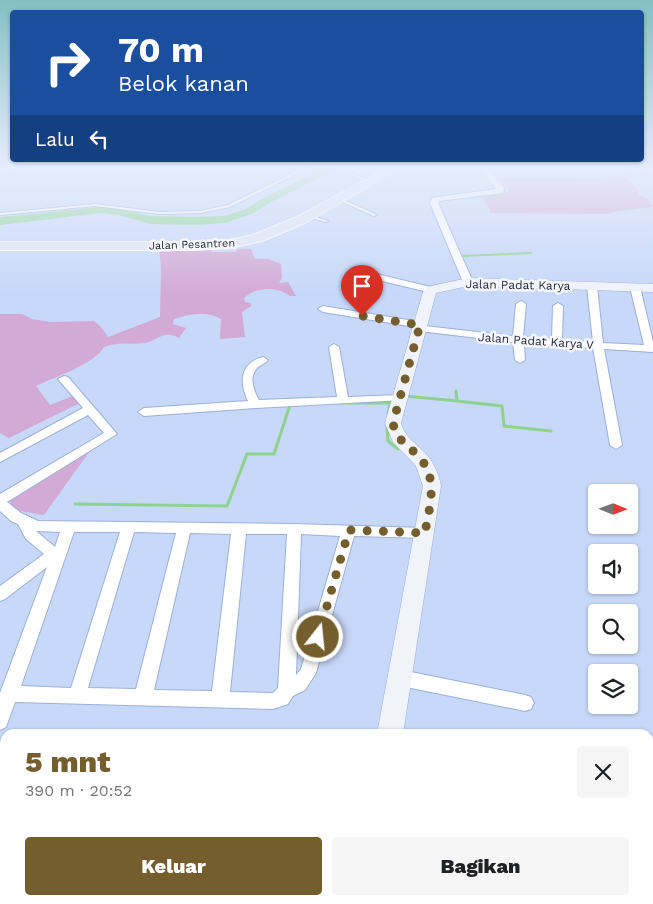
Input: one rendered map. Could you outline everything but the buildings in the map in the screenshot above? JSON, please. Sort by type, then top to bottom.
[{"type":"main road","name":"Jalan Pesantren","points":[[0,246],[192,246],[230,244],[271,233],[319,210]]},
{"type":"street","points":[[437,210],[468,282]]},
{"type":"street","points":[[360,273],[432,290],[419,327],[393,423],[394,432],[399,439],[420,458],[430,476],[432,486],[391,729]]},
{"type":"street","name":"Jalan Padat Karya","points":[[432,290],[468,282],[653,288]]},
{"type":"street","points":[[592,286],[598,345],[616,445]]},
{"type":"street","points":[[635,287],[644,333],[651,349]]},
{"type":"street","points":[[520,360],[518,340],[521,304]]},
{"type":"street","points":[[556,343],[558,306]]},
{"type":"street","name":"Jalan Padat Karya V","points":[[323,309],[419,327],[518,340],[651,349]]},
{"type":"street","points":[[334,347],[343,401]]},
{"type":"street","points":[[256,404],[250,392],[248,372],[262,360]]},
{"type":"street","points":[[56,556],[31,536],[24,522],[0,501],[111,434],[64,379]]},
{"type":"street","points":[[144,412],[256,404],[399,398]]},
{"type":"street","points":[[0,458],[90,409]]},
{"type":"street","points":[[24,522],[37,526],[69,527],[294,529],[425,533]]},
{"type":"street","points":[[0,722],[56,556],[69,527]]},
{"type":"street","points":[[77,695],[128,528]]},
{"type":"street","points":[[144,698],[184,529]]},
{"type":"street","points":[[220,700],[239,529]]},
{"type":"street","points":[[287,690],[294,529]]},
{"type":"street","points":[[8,694],[273,701],[282,698],[287,690],[298,684],[308,673],[349,530]]},
{"type":"street","points":[[0,595],[56,556]]},
{"type":"street","points":[[401,678],[525,703]]},
{"type":"lane","points":[[0,214],[40,210]]},
{"type":"lane","points":[[137,210],[160,213],[209,210]]},
{"type":"lane","points":[[364,210],[375,215]]},
{"type":"lane","points":[[309,216],[326,221]]},
{"type":"shaded area","points":[[490,210],[624,210],[608,214],[491,213]]},
{"type":"shaded area","points":[[159,249],[211,249],[212,252],[235,252],[238,249],[251,249],[255,259],[269,259],[281,264],[282,278],[279,283],[288,282],[296,296],[267,289],[254,292],[244,298],[245,302],[251,303],[251,306],[242,312],[245,337],[220,339],[221,319],[210,314],[198,314],[174,319],[173,324],[186,328],[179,338],[165,335],[144,343],[104,347],[92,359],[36,386],[50,405],[75,395],[80,403],[9,438],[0,433],[0,314],[22,314],[32,319],[50,322],[94,321],[108,337],[160,317],[161,268]]},
{"type":"shaded area","points":[[94,445],[44,515],[14,510],[8,497]]},
{"type":"waterway","points":[[0,221],[99,210]]},
{"type":"waterway","points":[[103,210],[121,212],[150,220],[195,221],[225,219],[251,210]]},
{"type":"waterway","points":[[467,256],[461,256],[531,253]]},
{"type":"waterway","points":[[456,391],[457,401]]},
{"type":"waterway","points":[[405,396],[457,401]]},
{"type":"waterway","points":[[457,401],[502,406],[504,426],[551,431]]},
{"type":"waterway","points":[[342,403],[390,403],[388,414]]},
{"type":"waterway","points":[[75,504],[227,506],[247,454],[274,454],[290,405],[293,405]]},
{"type":"waterway","points":[[387,425],[388,441],[398,449]]},
{"type":"route","points":[[318,637],[349,530],[425,533],[431,496],[432,486],[425,465],[399,439],[394,432],[393,423],[420,325],[362,316]]}]
